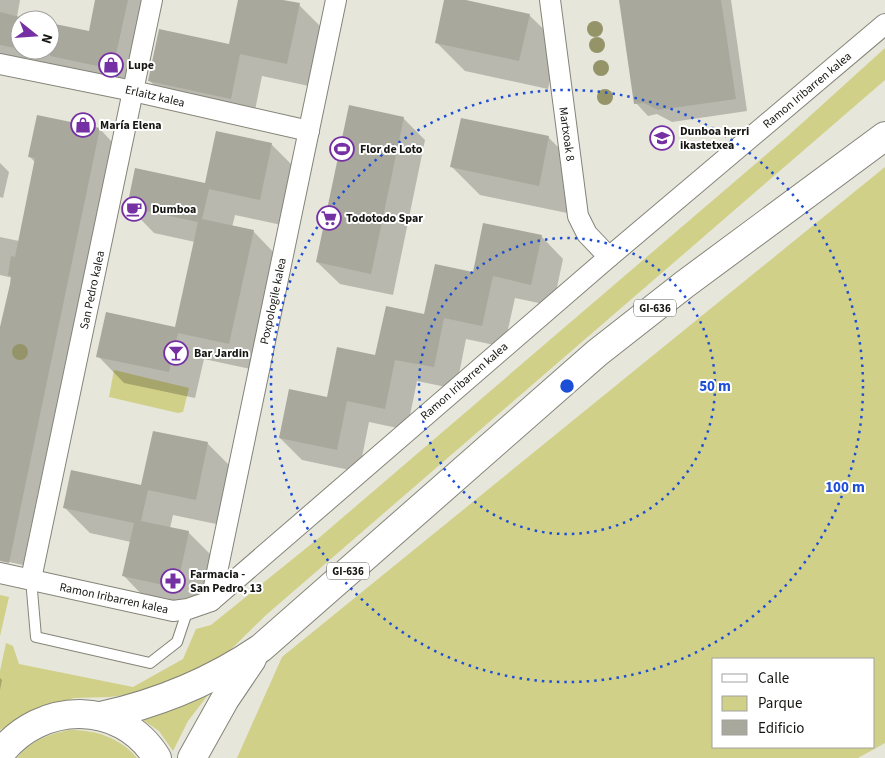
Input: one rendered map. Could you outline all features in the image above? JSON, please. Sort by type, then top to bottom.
[{"type":"main road","name":"GI-636","points":[[101,716],[148,704],[185,691],[220,674],[261,648],[597,353],[685,284],[885,136]]},
{"type":"main road","name":"GI-636","points":[[192,758],[224,699],[261,648]]},
{"type":"main road","name":"GI-636","points":[[0,754],[21,732],[51,717],[85,713],[101,716],[130,729],[157,758]]},
{"type":"street","name":"San Pedro kalea","points":[[31,579],[152,0]]},
{"type":"street","name":"Poxpologile kalea","points":[[211,601],[336,0]]},
{"type":"street","name":"Martxoak 8","points":[[550,0],[578,216],[587,234],[609,257]]},
{"type":"street","name":"Ramon Iribarren kalea","points":[[0,573],[174,611],[188,609],[211,601],[609,257],[885,24]]},
{"type":"street","name":"Erlaitz kalea","points":[[0,64],[133,90],[309,131]]},
{"type":"lane","points":[[31,579],[36,637],[150,663],[177,642],[188,609]]},
{"type":"green space","points":[[885,48],[885,80],[266,615],[221,659],[179,682],[135,694],[74,698],[34,713],[0,730],[0,671],[6,643],[13,646],[19,664],[133,687],[183,659],[196,629],[211,625],[320,537],[789,135]]},
{"type":"green space","points":[[885,167],[885,743],[858,758],[237,758],[282,657]]},
{"type":"green space","points":[[114,370],[189,388],[183,412],[178,413],[109,397]]},
{"type":"green space","points":[[0,595],[9,597],[0,636]]},
{"type":"green space","points":[[211,691],[188,721],[173,751],[159,731],[137,716]]},
{"type":"green space","points":[[69,730],[88,731],[106,736],[123,745],[137,758],[17,758],[40,739]]},
{"type":"building","points":[[95,0],[128,0],[114,63],[107,68],[60,58],[60,25],[89,31]]},
{"type":"building","points":[[238,0],[283,0],[300,3],[287,64],[240,54],[231,99],[148,81],[159,29],[229,44]]},
{"type":"building","points":[[444,0],[466,0],[530,14],[519,61],[435,43]]},
{"type":"building","points":[[619,0],[721,0],[736,99],[658,110],[644,103],[634,104]]},
{"type":"building","points":[[0,12],[10,14],[10,47],[0,45]]},
{"type":"building","points":[[349,105],[404,117],[371,274],[316,262]]},
{"type":"building","points":[[37,115],[100,128],[9,563],[0,561],[0,327],[10,284],[11,276],[8,275],[11,256],[15,257],[35,158],[28,157]]},
{"type":"building","points":[[461,118],[549,136],[539,186],[450,167]]},
{"type":"building","points":[[216,131],[272,143],[260,200],[209,189],[202,219],[254,230],[229,344],[178,333],[169,372],[96,357],[106,312],[175,327],[198,222],[127,207],[135,168],[205,183]]},
{"type":"building","points":[[483,223],[542,235],[531,285],[493,276],[482,326],[444,318],[434,367],[395,360],[385,409],[347,401],[337,450],[279,438],[289,389],[327,397],[337,347],[375,355],[386,306],[424,314],[435,264],[473,272]]},
{"type":"building","points":[[153,431],[208,442],[196,500],[148,490],[141,521],[189,531],[177,588],[122,576],[134,523],[63,508],[71,470],[141,485]]},
{"type":"place","name":"Lupe","points":[[111,65]]},
{"type":"place","name":"María Elena","points":[[83,125]]},
{"type":"place","name":"Dunboa herri ikastetxea","points":[[662,138]]},
{"type":"place","name":"Flor de Loto","points":[[342,149]]},
{"type":"place","name":"Dumboa","points":[[134,209]]},
{"type":"place","name":"Todotodo Spar","points":[[329,218]]},
{"type":"place","name":"Bar Jardin","points":[[176,353]]},
{"type":"place","name":"Farmacia - San Pedro, 13","points":[[173,581]]}]
